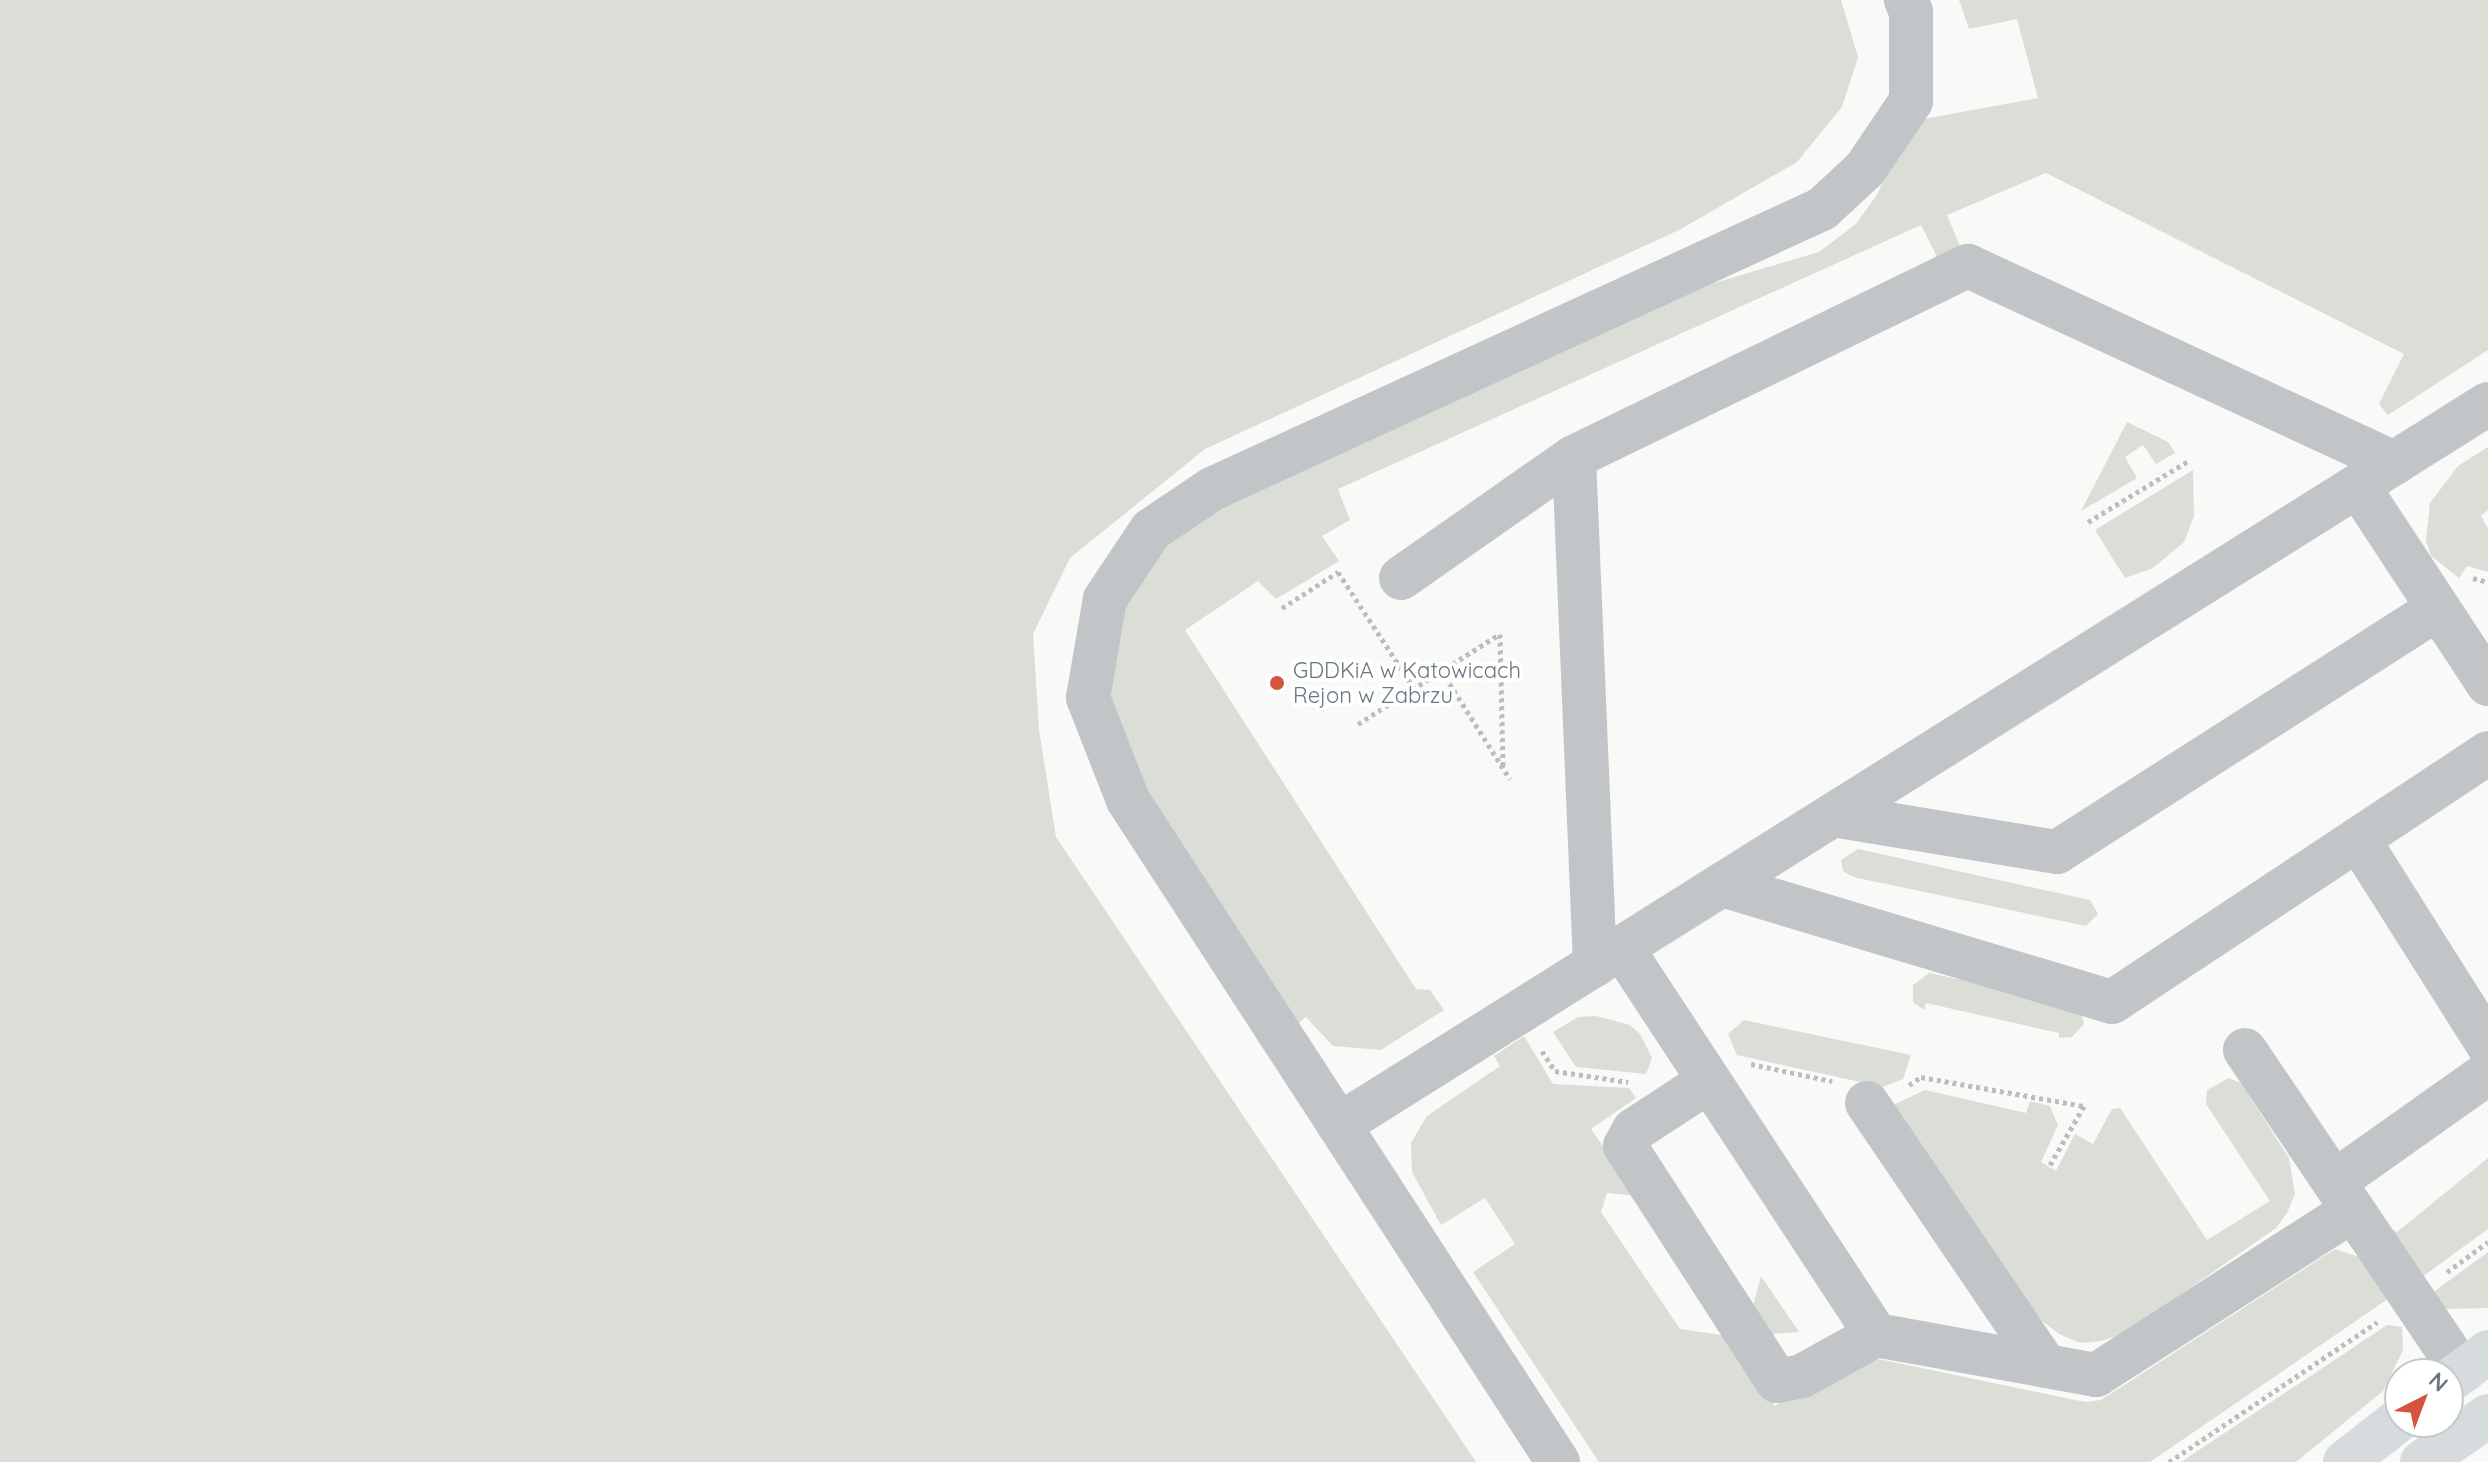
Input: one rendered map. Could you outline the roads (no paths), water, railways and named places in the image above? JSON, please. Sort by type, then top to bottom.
[{"type":"main road","points":[[2422,1462],[2488,1416]]},
{"type":"main road","points":[[2345,1462],[2384,1432]]},
{"type":"street","points":[[1558,1462],[1128,800],[1088,698],[1105,599],[1151,530],[1212,489],[1822,209],[1865,169],[1911,101],[1911,12],[1906,0]]},
{"type":"street","points":[[1401,578],[1574,457],[1968,266],[2395,463]]},
{"type":"street","points":[[1339,1125],[2488,404]]},
{"type":"street","points":[[1574,457],[1608,957],[1724,1071],[1876,1335]]},
{"type":"street","points":[[2358,486],[2488,684]]},
{"type":"street","points":[[1833,815],[2057,852],[2438,608]]},
{"type":"street","points":[[1722,885],[2112,1002],[2488,753]]},
{"type":"street","points":[[2358,839],[2488,1045]]},
{"type":"street","points":[[2245,1050],[2412,1298],[2466,1369]]},
{"type":"street","points":[[1724,1071],[1634,1130],[1625,1146],[1777,1381],[1802,1376],[1876,1335],[2096,1375],[2344,1196],[2488,1073]]},
{"type":"street","points":[[1867,1093],[2046,1366]]},
{"type":"place","name":"GDDKiA w Katowicach Rejon w Zabrzu","points":[[1277,683]]}]
